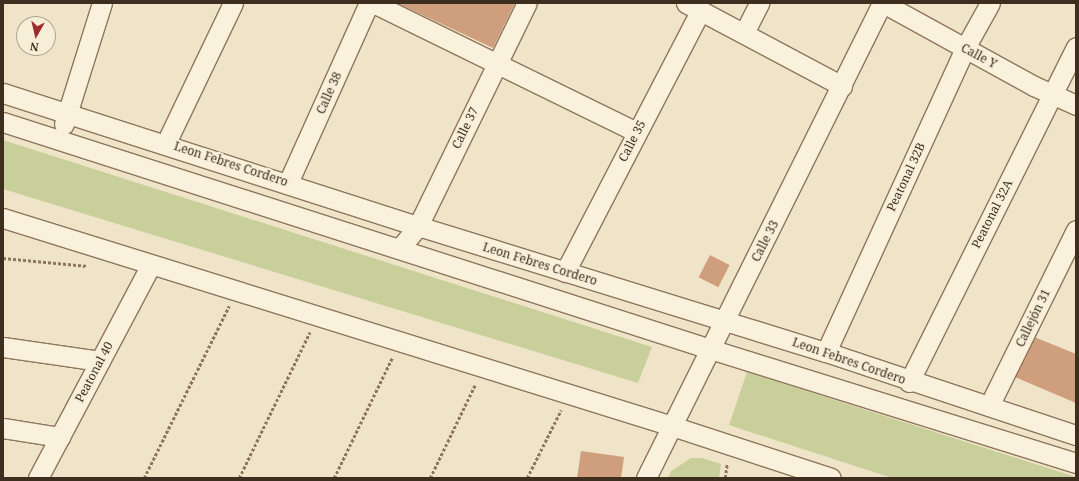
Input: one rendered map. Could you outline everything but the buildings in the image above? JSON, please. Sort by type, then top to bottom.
[{"type":"street","points":[[59,139],[102,3]]},
{"type":"street","points":[[166,143],[234,3]]},
{"type":"street","name":"Calle 38","points":[[288,183],[369,3]]},
{"type":"street","name":"Calle 37","points":[[399,249],[418,226],[496,63],[527,3]]},
{"type":"street","points":[[744,33],[759,3]]},
{"type":"street","name":"Calle Y","points":[[882,3],[1052,94],[1076,105]]},
{"type":"street","name":"Calle 33","points":[[646,478],[882,3]]},
{"type":"street","name":"Peatonal 32B","points":[[826,352],[965,48],[990,3]]},
{"type":"street","points":[[384,5],[496,63],[636,132]]},
{"type":"street","points":[[693,7],[842,86]]},
{"type":"street","name":"Calle 35","points":[[565,272],[636,132],[693,7]]},
{"type":"street","name":"Peatonal 32A","points":[[909,382],[1076,47]]},
{"type":"street","name":"Leon Febres Cordero","points":[[3,93],[166,143],[418,226],[826,352],[909,382],[989,406],[1076,435]]},
{"type":"street","points":[[3,122],[710,349],[1076,462]]},
{"type":"street","points":[[3,218],[236,292],[672,426],[831,478]]},
{"type":"street","name":"Callejón 31","points":[[989,406],[1076,230]]},
{"type":"street","name":"Peatonal 40","points":[[38,478],[151,265]]},
{"type":"street","points":[[3,347],[100,361]]},
{"type":"street","points":[[3,428],[60,437]]},
{"type":"path","points":[[3,258],[90,266]]},
{"type":"path","points":[[144,478],[236,292]]},
{"type":"path","points":[[238,478],[317,317]]},
{"type":"path","points":[[334,478],[399,342]]},
{"type":"path","points":[[430,478],[483,368]]},
{"type":"path","points":[[527,478],[569,394]]},
{"type":"green space","points":[[3,140],[652,347],[638,383],[3,189]]},
{"type":"green space","points":[[747,372],[1076,478],[892,478],[729,425]]},
{"type":"green space","points":[[691,458],[702,458],[721,464],[719,478],[668,478],[671,471]]}]
